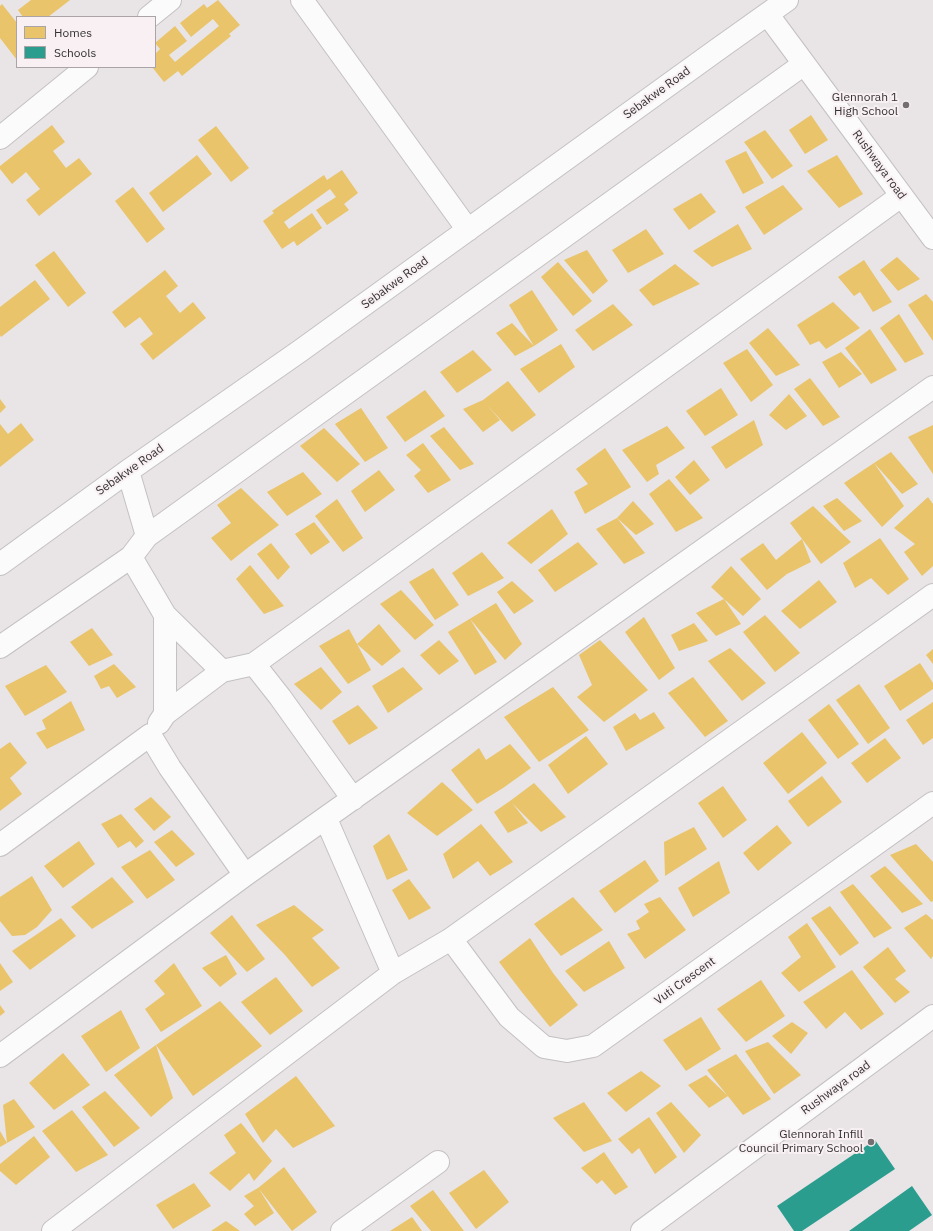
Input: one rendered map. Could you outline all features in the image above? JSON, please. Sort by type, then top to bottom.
[{"type":"street","points":[[150,16],[170,0]]},
{"type":"street","points":[[302,0],[468,230]]},
{"type":"street","name":"Sebakwe Road","points":[[0,564],[128,471],[300,351],[787,0]]},
{"type":"street","name":"Rushwaya road","points":[[768,15],[933,238]]},
{"type":"street","points":[[0,648],[130,557],[147,536],[804,64]]},
{"type":"street","points":[[0,138],[87,68]]},
{"type":"street","points":[[0,845],[150,735],[165,714],[222,672],[254,664],[901,196]]},
{"type":"street","points":[[0,1056],[245,876],[933,387]]},
{"type":"street","points":[[128,471],[147,536]]},
{"type":"street","points":[[130,557],[165,615],[222,672]]},
{"type":"street","points":[[53,1231],[393,973],[451,939],[933,595]]},
{"type":"street","points":[[165,615],[165,714]]},
{"type":"street","points":[[254,664],[280,697],[353,799]]},
{"type":"street","points":[[150,735],[170,768],[245,876]]},
{"type":"street","name":"Vuti Crescent","points":[[451,939],[509,1017],[544,1047],[567,1051],[593,1046],[933,803]]},
{"type":"street","points":[[326,819],[393,973]]},
{"type":"street","name":"Rushwaya road","points":[[642,1231],[933,1016]]},
{"type":"street","points":[[342,1231],[438,1162]]},
{"type":"building: Homes","points":[[31,0],[70,0],[49,16],[22,16],[18,10]]},
{"type":"building: Homes","points":[[218,0],[240,25],[229,34],[231,36],[182,76],[178,71],[164,82],[153,68],[156,68],[156,53],[160,49],[156,42],[175,26],[187,41],[169,55],[175,62],[219,26],[213,19],[191,37],[180,23],[204,4],[207,8]]},
{"type":"building: Homes","points":[[2,4],[16,22],[16,59],[0,38],[0,6]]},
{"type":"building: Homes","points":[[811,115],[828,140],[805,154],[789,130]]},
{"type":"building: Homes","points":[[52,125],[65,142],[53,151],[66,168],[79,158],[92,174],[39,216],[26,200],[40,189],[26,172],[12,184],[0,169],[0,166]]},
{"type":"building: Homes","points":[[216,126],[249,168],[231,182],[198,140]]},
{"type":"building: Homes","points":[[765,130],[793,166],[772,179],[744,142]]},
{"type":"building: Homes","points":[[746,151],[764,183],[743,194],[725,161]]},
{"type":"building: Homes","points":[[197,155],[212,174],[163,212],[149,193]]},
{"type":"building: Homes","points":[[837,155],[863,194],[839,208],[807,171]]},
{"type":"building: Homes","points":[[342,170],[358,193],[344,204],[349,210],[327,225],[316,210],[336,197],[330,189],[284,222],[289,229],[312,213],[322,228],[297,246],[294,241],[282,249],[263,221],[274,213],[272,211],[324,175],[327,180]]},
{"type":"building: Homes","points":[[783,185],[803,209],[764,235],[745,207]]},
{"type":"building: Homes","points":[[133,187],[165,229],[147,243],[115,201]]},
{"type":"building: Homes","points":[[701,193],[716,212],[689,230],[673,209]]},
{"type":"building: Homes","points":[[738,224],[752,249],[712,267],[693,251]]},
{"type":"building: Homes","points":[[646,229],[664,254],[628,273],[612,250]]},
{"type":"building: Homes","points":[[587,250],[608,281],[593,294],[564,260]]},
{"type":"building: Homes","points":[[54,251],[86,293],[68,307],[35,265]]},
{"type":"building: Homes","points":[[897,257],[920,279],[898,291],[880,270]]},
{"type":"building: Homes","points":[[864,260],[892,302],[873,312],[860,292],[854,296],[838,277]]},
{"type":"building: Homes","points":[[558,262],[592,301],[573,316],[541,277]]},
{"type":"building: Homes","points":[[675,264],[700,284],[653,306],[639,290]]},
{"type":"building: Homes","points":[[165,270],[178,286],[166,296],[180,313],[193,302],[206,318],[153,360],[140,344],[153,334],[140,317],[125,328],[112,312]]},
{"type":"building: Homes","points":[[35,280],[50,299],[1,337],[0,307]]},
{"type":"building: Homes","points":[[532,290],[558,330],[534,346],[509,305]]},
{"type":"building: Homes","points":[[926,294],[933,302],[933,341],[908,305]]},
{"type":"building: Homes","points":[[833,302],[860,328],[826,349],[819,341],[810,345],[797,325]]},
{"type":"building: Homes","points":[[613,304],[633,325],[593,351],[575,330]]},
{"type":"building: Homes","points":[[899,314],[924,354],[905,363],[880,328]]},
{"type":"building: Homes","points":[[512,323],[534,346],[515,356],[496,333]]},
{"type":"building: Homes","points":[[768,328],[800,365],[776,376],[749,343]]},
{"type":"building: Homes","points":[[870,329],[897,370],[871,384],[845,348]]},
{"type":"building: Homes","points":[[561,344],[575,367],[539,393],[520,369]]},
{"type":"building: Homes","points":[[747,349],[773,385],[751,402],[723,363]]},
{"type":"building: Homes","points":[[473,350],[492,370],[457,393],[440,372]]},
{"type":"building: Homes","points":[[841,352],[862,374],[839,388],[822,362]]},
{"type":"building: Homes","points":[[810,378],[840,417],[823,426],[794,389]]},
{"type":"building: Homes","points":[[508,381],[536,415],[512,432],[487,405],[500,420],[483,432],[463,409],[483,400]]},
{"type":"building: Homes","points":[[721,388],[738,415],[705,436],[686,411]]},
{"type":"building: Homes","points":[[425,390],[445,416],[405,442],[386,417]]},
{"type":"building: Homes","points":[[789,394],[807,416],[786,430],[769,415]]},
{"type":"building: Homes","points":[[0,399],[6,407],[0,413]]},
{"type":"building: Homes","points":[[361,408],[388,448],[365,462],[335,424]]},
{"type":"building: Homes","points":[[754,420],[763,445],[726,469],[711,447]]},
{"type":"building: Homes","points":[[21,423],[34,440],[0,467],[0,424],[8,434]]},
{"type":"building: Homes","points":[[933,425],[933,474],[908,437]]},
{"type":"building: Homes","points":[[667,426],[685,448],[656,465],[659,474],[647,482],[622,450]]},
{"type":"building: Homes","points":[[444,427],[474,464],[460,470],[430,436]]},
{"type":"building: Homes","points":[[324,428],[360,464],[337,482],[300,446]]},
{"type":"building: Homes","points":[[423,443],[451,480],[428,493],[414,476],[421,470],[406,455]]},
{"type":"building: Homes","points":[[605,448],[631,487],[585,514],[574,492],[588,484],[576,469]]},
{"type":"building: Homes","points":[[891,452],[918,484],[902,494],[874,463]]},
{"type":"building: Homes","points":[[694,460],[710,480],[690,495],[675,477]]},
{"type":"building: Homes","points":[[874,463],[904,506],[882,527],[844,483]]},
{"type":"building: Homes","points":[[379,470],[395,490],[365,512],[351,491]]},
{"type":"building: Homes","points":[[303,472],[322,494],[287,516],[267,492]]},
{"type":"building: Homes","points":[[669,479],[703,518],[676,532],[649,494]]},
{"type":"building: Homes","points":[[241,488],[279,525],[231,561],[211,538],[231,523],[217,505]]},
{"type":"building: Homes","points":[[928,497],[933,504],[933,566],[922,576],[904,552],[915,544],[894,528]]},
{"type":"building: Homes","points":[[837,498],[862,521],[844,531],[823,506]]},
{"type":"building: Homes","points":[[337,499],[363,538],[343,552],[315,516]]},
{"type":"building: Homes","points":[[633,501],[654,524],[636,535],[617,518]]},
{"type":"building: Homes","points":[[813,506],[851,542],[821,564],[790,523]]},
{"type":"building: Homes","points":[[552,509],[568,534],[531,564],[507,543]]},
{"type":"building: Homes","points":[[617,518],[645,553],[624,564],[596,529]]},
{"type":"building: Homes","points":[[314,522],[330,542],[311,555],[295,534]]},
{"type":"building: Homes","points":[[880,538],[909,579],[888,595],[871,578],[855,588],[843,563]]},
{"type":"building: Homes","points":[[802,539],[811,562],[787,574],[767,590],[740,559],[763,543],[776,560]]},
{"type":"building: Homes","points":[[578,542],[598,564],[555,592],[538,570]]},
{"type":"building: Homes","points":[[271,543],[290,567],[278,580],[257,554]]},
{"type":"building: Homes","points":[[482,552],[504,578],[468,596],[452,573]]},
{"type":"building: Homes","points":[[250,565],[284,606],[264,614],[236,579]]},
{"type":"building: Homes","points":[[731,566],[761,599],[743,616],[711,587]]},
{"type":"building: Homes","points":[[433,568],[459,605],[435,620],[409,582]]},
{"type":"building: Homes","points":[[819,580],[837,602],[800,629],[781,611]]},
{"type":"building: Homes","points":[[512,581],[534,601],[514,614],[497,592]]},
{"type":"building: Homes","points":[[401,590],[434,625],[415,640],[380,604]]},
{"type":"building: Homes","points":[[724,599],[741,624],[716,636],[696,613]]},
{"type":"building: Homes","points":[[496,603],[522,644],[505,660],[470,619],[497,662],[475,675],[448,632]]},
{"type":"building: Homes","points":[[765,615],[800,653],[775,672],[743,632]]},
{"type":"building: Homes","points":[[644,617],[675,668],[659,680],[625,632]]},
{"type":"building: Homes","points":[[694,623],[708,641],[679,651],[671,635]]},
{"type":"building: Homes","points":[[379,624],[401,651],[382,666],[357,644]]},
{"type":"building: Homes","points":[[92,628],[113,655],[89,666],[70,642]]},
{"type":"building: Homes","points":[[349,629],[371,670],[348,684],[319,646]]},
{"type":"building: Homes","points":[[439,640],[459,661],[439,675],[420,655]]},
{"type":"building: Homes","points":[[600,640],[648,690],[604,722],[577,697],[592,685],[579,655]]},
{"type":"building: Homes","points":[[730,648],[766,683],[742,701],[708,661]]},
{"type":"building: Homes","points":[[933,649],[933,664],[926,655]]},
{"type":"building: Homes","points":[[920,663],[933,683],[933,689],[900,711],[884,686]]},
{"type":"building: Homes","points":[[114,664],[136,687],[117,698],[109,686],[101,689],[94,676]]},
{"type":"building: Homes","points":[[46,665],[67,692],[25,716],[5,686]]},
{"type":"building: Homes","points":[[321,667],[342,692],[321,710],[294,684]]},
{"type":"building: Homes","points":[[403,667],[423,689],[388,713],[372,686]]},
{"type":"building: Homes","points":[[693,677],[728,721],[705,737],[668,693]]},
{"type":"building: Homes","points":[[859,684],[890,728],[868,744],[836,700]]},
{"type":"building: Homes","points":[[553,687],[589,730],[539,762],[504,717]]},
{"type":"building: Homes","points":[[71,701],[85,730],[47,749],[36,733],[46,729],[42,720]]},
{"type":"building: Homes","points":[[933,702],[933,738],[923,745],[906,720]]},
{"type":"building: Homes","points":[[829,704],[859,744],[838,759],[808,720]]},
{"type":"building: Homes","points":[[358,705],[378,728],[349,745],[332,721]]},
{"type":"building: Homes","points":[[654,712],[665,728],[626,751],[613,727],[635,713],[640,720]]},
{"type":"building: Homes","points":[[802,732],[827,763],[788,794],[763,763]]},
{"type":"building: Homes","points":[[586,736],[608,764],[568,794],[548,765]]},
{"type":"building: Homes","points":[[885,738],[901,758],[867,783],[851,763]]},
{"type":"building: Homes","points":[[10,742],[27,763],[10,778],[22,794],[0,811],[0,749]]},
{"type":"building: Homes","points":[[510,744],[531,768],[477,804],[451,770],[479,748],[486,760]]},
{"type":"building: Homes","points":[[822,776],[842,802],[808,827],[788,801]]},
{"type":"building: Homes","points":[[442,782],[473,810],[437,836],[407,813]]},
{"type":"building: Homes","points":[[534,783],[566,817],[541,832],[512,803],[528,823],[508,833],[494,812]]},
{"type":"building: Homes","points":[[723,786],[747,820],[723,838],[698,803]]},
{"type":"building: Homes","points":[[151,797],[171,817],[154,831],[134,809]]},
{"type":"building: Homes","points":[[121,814],[144,841],[136,848],[130,841],[118,848],[101,824]]},
{"type":"building: Homes","points":[[481,824],[513,862],[490,876],[478,861],[453,879],[443,854]]},
{"type":"building: Homes","points":[[777,825],[792,843],[758,871],[743,853]]},
{"type":"building: Homes","points":[[694,827],[707,849],[665,876],[664,842]]},
{"type":"building: Homes","points":[[172,830],[195,854],[176,867],[154,842]]},
{"type":"building: Homes","points":[[389,834],[408,870],[387,880],[373,846]]},
{"type":"building: Homes","points":[[79,841],[95,864],[63,888],[44,866]]},
{"type":"building: Homes","points":[[916,844],[933,862],[933,901],[931,902],[890,855]]},
{"type":"building: Homes","points":[[150,850],[175,880],[147,899],[121,867]]},
{"type":"building: Homes","points":[[645,860],[659,881],[615,913],[599,891]]},
{"type":"building: Homes","points":[[719,861],[730,893],[693,917],[678,888]]},
{"type":"building: Homes","points":[[885,866],[923,904],[902,913],[870,876]]},
{"type":"building: Homes","points":[[32,876],[52,910],[37,927],[25,935],[12,936],[0,921],[0,897]]},
{"type":"building: Homes","points":[[112,877],[134,902],[92,929],[71,907]]},
{"type":"building: Homes","points":[[409,879],[431,908],[409,920],[392,890]]},
{"type":"building: Homes","points":[[853,884],[892,928],[874,938],[840,892]]},
{"type":"building: Homes","points":[[573,897],[603,930],[561,956],[534,924]]},
{"type":"building: Homes","points":[[660,897],[686,930],[645,959],[627,934],[640,929],[636,921],[649,912],[644,904]]},
{"type":"building: Homes","points":[[294,905],[324,930],[312,938],[340,968],[312,987],[285,955],[256,925]]},
{"type":"building: Homes","points":[[830,906],[859,943],[840,956],[811,918]]},
{"type":"building: Homes","points":[[926,914],[933,920],[933,956],[931,959],[904,928]]},
{"type":"building: Homes","points":[[232,915],[265,959],[247,972],[210,933]]},
{"type":"building: Homes","points":[[61,918],[76,936],[30,970],[12,951]]},
{"type":"building: Homes","points":[[807,923],[836,967],[799,992],[781,973],[801,957],[788,937]]},
{"type":"building: Homes","points":[[530,938],[553,973],[578,1005],[550,1027],[499,962]]},
{"type":"building: Homes","points":[[609,941],[625,968],[584,992],[565,971]]},
{"type":"building: Homes","points":[[888,947],[906,971],[895,979],[910,992],[895,1003],[863,967]]},
{"type":"building: Homes","points":[[226,955],[237,974],[220,987],[202,968]]},
{"type":"building: Homes","points":[[0,963],[13,982],[0,991]]},
{"type":"building: Homes","points":[[174,963],[202,1006],[161,1032],[145,1009],[165,994],[154,981]]},
{"type":"building: Homes","points":[[852,970],[884,1014],[861,1030],[845,1012],[826,1029],[803,1002]]},
{"type":"building: Homes","points":[[276,977],[303,1011],[270,1035],[241,1002]]},
{"type":"building: Homes","points":[[761,980],[785,1016],[746,1042],[717,1009]]},
{"type":"building: Homes","points":[[220,1001],[262,1046],[193,1096],[156,1045]]},
{"type":"building: Homes","points":[[0,1005],[5,1012],[0,1016]]},
{"type":"building: Homes","points":[[121,1010],[140,1048],[106,1072],[81,1036]]},
{"type":"building: Homes","points":[[701,1017],[721,1049],[686,1071],[663,1040]]},
{"type":"building: Homes","points":[[792,1022],[808,1033],[791,1054],[772,1036]]},
{"type":"building: Homes","points":[[768,1042],[801,1075],[774,1094],[745,1051]]},
{"type":"building: Homes","points":[[156,1045],[173,1098],[151,1117],[114,1075]]},
{"type":"building: Homes","points":[[63,1053],[90,1085],[54,1110],[29,1083]]},
{"type":"building: Homes","points":[[736,1054],[771,1099],[743,1115],[707,1070]]},
{"type":"building: Homes","points":[[641,1071],[661,1086],[626,1112],[607,1093]]},
{"type":"building: Homes","points":[[706,1075],[728,1096],[709,1108],[688,1085]]},
{"type":"building: Homes","points":[[296,1076],[335,1126],[293,1148],[276,1129],[263,1143],[245,1114]]},
{"type":"building: Homes","points":[[105,1091],[140,1128],[114,1147],[82,1107]]},
{"type":"building: Homes","points":[[14,1099],[35,1127],[7,1143],[3,1105]]},
{"type":"building: Homes","points":[[584,1102],[612,1141],[584,1152],[553,1118]]},
{"type":"building: Homes","points":[[671,1102],[701,1135],[684,1153],[656,1113]]},
{"type":"building: Homes","points":[[72,1110],[108,1155],[76,1172],[42,1131]]},
{"type":"building: Homes","points":[[649,1117],[677,1157],[655,1174],[639,1148],[632,1154],[618,1139]]},
{"type":"building: Homes","points":[[241,1123],[272,1161],[254,1181],[249,1173],[230,1191],[209,1173],[236,1153],[224,1135]]},
{"type":"building: Homes","points":[[0,1131],[7,1143],[0,1147]]},
{"type":"building: Homes","points":[[34,1136],[50,1157],[16,1185],[0,1171],[0,1164]]},
{"type":"building: Homes","points":[[604,1152],[628,1187],[615,1195],[602,1180],[597,1184],[581,1168]]},
{"type":"building: Homes","points":[[284,1167],[317,1212],[292,1231],[259,1189],[274,1213],[255,1226],[244,1214],[254,1206],[244,1196],[258,1188]]},
{"type":"building: Homes","points":[[484,1170],[509,1202],[476,1229],[449,1193]]},
{"type":"building: Homes","points":[[194,1183],[211,1206],[173,1229],[156,1205]]},
{"type":"building: Homes","points":[[433,1190],[464,1231],[431,1231],[410,1206]]},
{"type":"building: Homes","points":[[412,1217],[422,1231],[390,1231]]},
{"type":"building: Homes","points":[[226,1221],[240,1231],[211,1231]]},
{"type":"building: Schools","points":[[875,1140],[895,1169],[802,1231],[794,1231],[777,1206]]},
{"type":"building: Schools","points":[[912,1186],[932,1215],[909,1231],[849,1231]]},
{"type":"place","name":"Glennorah 1 High School","points":[[906,105]]},
{"type":"place","name":"Glennorah Infill Council Primary School","points":[[871,1142]]}]
